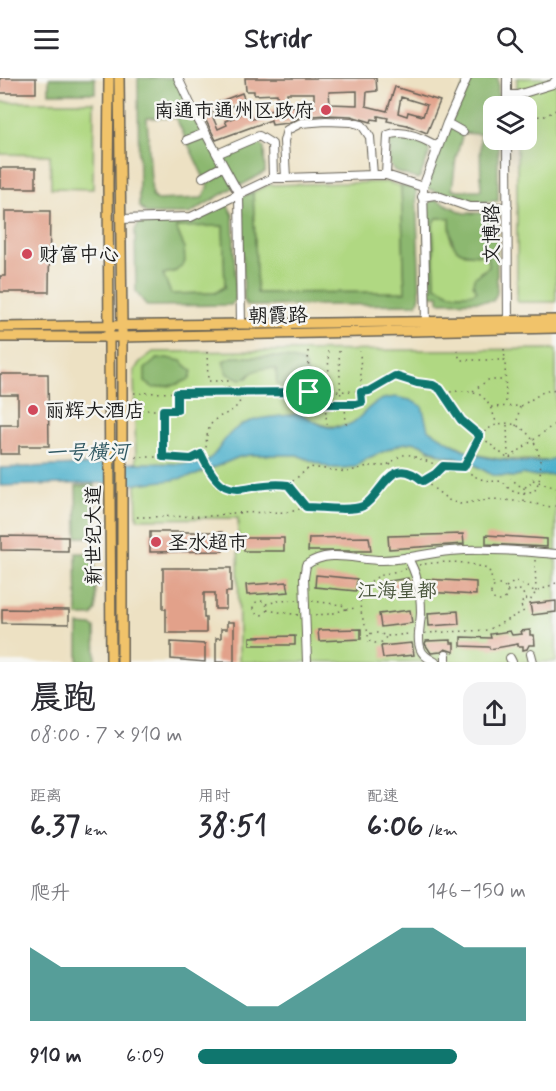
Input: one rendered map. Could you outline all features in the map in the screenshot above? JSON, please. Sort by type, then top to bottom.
[{"type":"main road","points":[[109,78],[110,326]]},
{"type":"main road","points":[[119,78],[122,326]]},
{"type":"main road","name":"朝霞路","points":[[0,337],[122,337],[508,325],[556,320]]},
{"type":"main road","name":"朝霞路","points":[[0,327],[426,322],[556,328]]},
{"type":"main road","name":"新世纪大道","points":[[110,326],[116,459],[111,662]]},
{"type":"main road","name":"新世纪大道","points":[[116,459],[122,326]]},
{"type":"main road","name":"新世纪大道","points":[[116,487],[122,662]]},
{"type":"street","points":[[178,78],[239,194],[241,324]]},
{"type":"street","points":[[426,322],[423,187],[467,78]]},
{"type":"street","points":[[507,78],[507,95],[517,95],[553,84],[556,80]]},
{"type":"street","points":[[286,178],[284,141],[287,130],[301,123],[326,121],[351,122],[362,125],[367,130],[370,137],[373,175]]},
{"type":"street","points":[[447,123],[463,132]]},
{"type":"street","points":[[386,175],[388,135],[400,132],[425,139],[433,144],[436,153]]},
{"type":"street","points":[[187,140],[205,133]]},
{"type":"street","points":[[218,154],[259,136],[263,137],[272,144],[273,178]]},
{"type":"street","name":"文博路","points":[[507,150],[508,325]]},
{"type":"street","points":[[203,177],[223,166]]},
{"type":"street","points":[[121,219],[191,217],[273,178],[386,175],[423,187]]},
{"type":"street","points":[[422,197],[435,195],[469,207],[507,207]]},
{"type":"street","points":[[307,662],[304,601],[306,564],[316,558],[335,555],[384,560],[448,551],[482,549],[556,554]]},
{"type":"street","points":[[407,557],[413,567],[419,588],[421,650],[435,662]]},
{"type":"path","points":[[537,116],[545,116],[556,110]]},
{"type":"path","points":[[457,350],[460,360],[505,360]]},
{"type":"path","points":[[504,350],[506,406]]},
{"type":"path","points":[[308,351],[310,404],[343,404],[362,402],[360,351]]},
{"type":"path","points":[[328,351],[330,404]]},
{"type":"path","points":[[339,351],[341,392],[346,424]]},
{"type":"path","points":[[207,352],[208,381],[228,381],[229,392]]},
{"type":"path","points":[[134,393],[361,392],[369,391],[395,376],[433,385],[443,393],[461,420],[508,459]]},
{"type":"path","points":[[473,392],[488,380],[505,380]]},
{"type":"path","points":[[443,393],[466,389],[480,395],[490,407],[497,425]]},
{"type":"path","points":[[490,407],[520,406],[534,396],[556,389]]},
{"type":"path","points":[[135,410],[177,410],[177,393]]},
{"type":"path","points":[[136,457],[191,459],[201,454],[206,450],[208,429],[213,420],[235,409],[240,404],[243,393]]},
{"type":"path","points":[[325,404],[327,424]]},
{"type":"path","points":[[516,426],[520,406]]},
{"type":"path","points":[[163,410],[163,457]]},
{"type":"path","points":[[508,459],[556,423]]},
{"type":"path","points":[[201,454],[215,478],[229,489],[238,490],[262,484],[288,485],[310,467],[347,472],[368,466],[386,466],[407,454],[443,466],[464,467],[479,479],[486,481],[503,481],[515,493],[534,492],[543,477],[540,445],[535,437],[516,426],[507,424],[497,425],[480,436],[464,467]]},
{"type":"path","points":[[507,424],[508,459]]},
{"type":"path","points":[[389,464],[396,473]]},
{"type":"path","points":[[423,481],[443,466]]},
{"type":"path","points":[[136,517],[290,512],[306,507],[351,508],[363,506],[372,498],[386,478],[396,473],[406,472],[423,481],[450,501],[460,504],[494,499],[556,506]]},
{"type":"path","points":[[511,478],[524,487]]},
{"type":"path","points":[[524,502],[524,487],[533,479],[556,488]]},
{"type":"path","points":[[288,485],[306,507]]},
{"type":"path","points":[[534,552],[536,592]]},
{"type":"path","points":[[387,636],[381,642],[369,641],[367,638],[369,634],[359,608],[363,592],[374,579],[430,563],[474,563],[489,570],[494,586],[491,595],[498,601],[506,598],[506,587]]},
{"type":"path","points":[[494,586],[506,587],[516,581],[536,592]]},
{"type":"path","points":[[507,591],[520,590],[530,601],[536,592],[556,583]]},
{"type":"path","points":[[369,634],[382,633],[387,636],[488,630],[524,611],[520,604],[526,599]]},
{"type":"path","points":[[260,600],[266,604],[267,610],[264,614],[254,613],[252,606],[255,602],[260,600]]},
{"type":"path","points":[[346,609],[359,608]]},
{"type":"green space","points":[[49,78],[95,78],[95,93],[49,93]]},
{"type":"green space","points":[[138,78],[178,78],[234,187],[189,214],[147,214],[139,206]],"holes":[[[147,118],[176,118],[208,187],[202,198],[157,200],[152,196]]]},
{"type":"green space","points":[[467,78],[498,78],[498,96],[483,96],[483,150],[498,150],[498,201],[468,203],[423,187]],"holes":[[[463,133],[480,134],[481,190],[452,190],[456,158]]]},
{"type":"green space","points":[[517,78],[556,78],[556,302],[517,302],[517,150],[537,150],[537,96],[517,96]]},
{"type":"green space","points":[[0,102],[94,102],[93,189],[51,188],[50,155],[0,154]]},
{"type":"green space","points":[[402,137],[428,146],[429,154],[420,177],[417,179],[395,171],[390,164],[390,140]]},
{"type":"green space","points":[[256,140],[264,148],[265,172],[242,185],[234,181],[224,159],[229,151]]},
{"type":"green space","points":[[387,182],[401,186],[405,292],[257,293],[253,192],[269,185]]},
{"type":"green space","points":[[401,186],[416,189],[420,296],[417,304],[247,306],[244,300],[241,197],[253,192],[257,293],[405,292]]},
{"type":"green space","points":[[435,199],[464,213],[491,213],[497,216],[497,293],[493,301],[439,302],[439,295],[428,295],[425,205]],"holes":[[[437,218],[450,218],[453,244],[457,249],[468,254],[488,255],[489,267],[474,278],[473,284],[477,291],[467,294],[455,294],[435,286],[433,223]]]},
{"type":"green space","points":[[227,204],[233,215],[236,299],[231,305],[147,306],[136,292],[135,230],[140,222],[192,221]],"holes":[[[223,226],[225,287],[215,293],[171,294],[163,274],[176,271],[185,262],[184,247],[176,227]]]},
{"type":"green space","points":[[437,218],[450,218],[451,242],[465,254],[488,255],[489,267],[479,273],[477,291],[459,294],[435,287],[433,223]]},
{"type":"green space","points":[[223,225],[225,286],[215,293],[171,294],[163,274],[176,271],[184,247],[176,227]]},
{"type":"green space","points":[[556,349],[556,457],[550,461],[498,459],[474,454],[427,429],[372,406],[358,420],[346,426],[327,426],[312,421],[225,439],[216,453],[202,464],[136,463],[134,371],[140,362],[153,352]]},
{"type":"green space","points":[[233,357],[283,357],[303,362],[309,377],[294,386],[277,385],[276,369],[268,368],[260,369],[247,378],[241,379],[227,374],[223,361]]},
{"type":"green space","points":[[167,358],[181,361],[192,371],[190,379],[175,385],[154,388],[145,382],[145,369],[157,359]]},
{"type":"green space","name":"江海皇都","points":[[412,442],[451,458],[468,461],[492,475],[513,477],[523,474],[556,475],[556,662],[239,662],[238,518],[137,519],[136,484],[196,475],[249,455],[297,455],[330,468],[355,467],[366,459],[401,444]]},
{"type":"green space","points":[[95,485],[96,532],[93,537],[77,537],[76,486]]},
{"type":"green space","points":[[76,553],[92,553],[95,557],[96,610],[92,616],[77,616]]},
{"type":"green space","points":[[78,625],[95,628],[96,662],[78,662]]},
{"type":"water","points":[[395,397],[410,400],[422,406],[428,429],[463,450],[487,457],[527,462],[539,462],[556,457],[556,475],[523,474],[513,477],[492,475],[468,461],[442,455],[412,442],[401,444],[366,459],[355,467],[330,468],[297,455],[249,455],[196,475],[173,480],[136,484],[0,486],[0,468],[136,463],[202,464],[212,457],[230,434],[248,422],[298,414],[324,426],[339,427],[353,422],[383,399]]},
{"type":"building","points":[[0,78],[36,78],[36,93],[0,93]]},
{"type":"building","name":"南通市通州区政府","points":[[245,78],[376,78],[377,91],[367,92],[366,106],[387,111],[395,87],[440,101],[427,133],[378,116],[378,120],[372,119],[371,122],[351,116],[326,115],[300,117],[288,123],[272,125],[271,120],[216,140],[200,109],[242,93],[252,119],[278,109],[277,94],[254,95],[254,91],[246,91]],"holes":[[[357,91],[357,105],[330,104],[329,92]],[[287,93],[314,93],[314,104],[287,107]],[[401,97],[427,105],[423,116],[408,112],[407,116],[398,113]],[[237,104],[240,115],[225,121],[227,125],[218,129],[211,113]]]},
{"type":"building","points":[[0,168],[36,168],[36,188],[0,188]]},
{"type":"building","points":[[5,211],[50,211],[49,292],[0,292],[0,276],[5,276]]},
{"type":"building","name":"丽辉大酒店","points":[[0,374],[48,374],[49,446],[19,446],[19,454],[0,454],[0,425],[18,425],[18,395],[0,395]]},
{"type":"building","points":[[150,532],[222,532],[223,551],[150,552]]},
{"type":"building","points":[[463,534],[464,544],[389,549],[388,536]]},
{"type":"building","points":[[486,535],[547,539],[547,547],[486,544]]},
{"type":"building","points":[[1,536],[68,537],[68,551],[1,550]]},
{"type":"building","points":[[369,537],[371,551],[308,551],[309,538]]},
{"type":"building","points":[[244,538],[284,538],[284,551],[244,551]]},
{"type":"building","points":[[163,568],[231,568],[231,592],[226,592],[226,609],[215,609],[215,593],[204,593],[206,633],[166,633],[166,609],[163,609]]},
{"type":"building","points":[[316,575],[357,579],[356,591],[315,587]]},
{"type":"building","points":[[408,578],[411,590],[380,595],[377,583]]},
{"type":"building","points":[[426,579],[476,582],[476,595],[426,592]]},
{"type":"building","points":[[287,582],[289,592],[247,595],[246,585]]},
{"type":"building","points":[[556,601],[556,612],[532,615],[530,604]]},
{"type":"building","points":[[2,609],[69,610],[69,624],[2,623]]},
{"type":"building","points":[[410,610],[412,623],[381,627],[379,614]]},
{"type":"building","points":[[458,611],[459,624],[429,626],[428,613]]},
{"type":"building","points":[[227,622],[234,622],[234,662],[216,662],[216,638],[221,638],[221,629],[227,629]]},
{"type":"building","points":[[361,629],[361,639],[319,641],[318,630]]},
{"type":"building","points":[[530,630],[530,635],[534,635],[535,645],[529,645],[523,650],[523,646],[518,646],[518,644],[490,649],[489,647],[461,646],[461,637],[491,638],[490,634],[510,631],[512,635],[522,634],[521,631]]},
{"type":"building","points":[[295,636],[295,645],[250,645],[250,637]]},
{"type":"building","points":[[451,640],[451,643],[454,643],[454,652],[445,649],[431,653],[425,644],[426,641]]},
{"type":"building","points":[[171,642],[205,644],[205,662],[171,659]]},
{"type":"building","points":[[412,643],[414,655],[383,658],[381,646]]},
{"type":"place","name":"南通市通州区政府","points":[[326,110]]},
{"type":"place","name":"财富中心","points":[[27,254]]},
{"type":"place","name":"丽辉大酒店","points":[[33,410]]},
{"type":"place","name":"圣水超市","points":[[156,542]]},
{"type":"route","points":[[395,376],[433,385],[440,389],[461,420],[480,436],[464,467],[443,466],[423,481],[406,472],[396,473],[386,478],[372,498],[363,506],[351,508],[306,507],[288,485],[276,483],[238,490],[229,489],[215,478],[201,454],[191,459],[163,457],[163,410],[177,410],[177,393],[309,392],[310,404],[356,404],[362,402],[361,392],[375,388],[390,377],[395,376]]},
{"type":"water label","name":"一号横河","points":[[87,452]]}]
